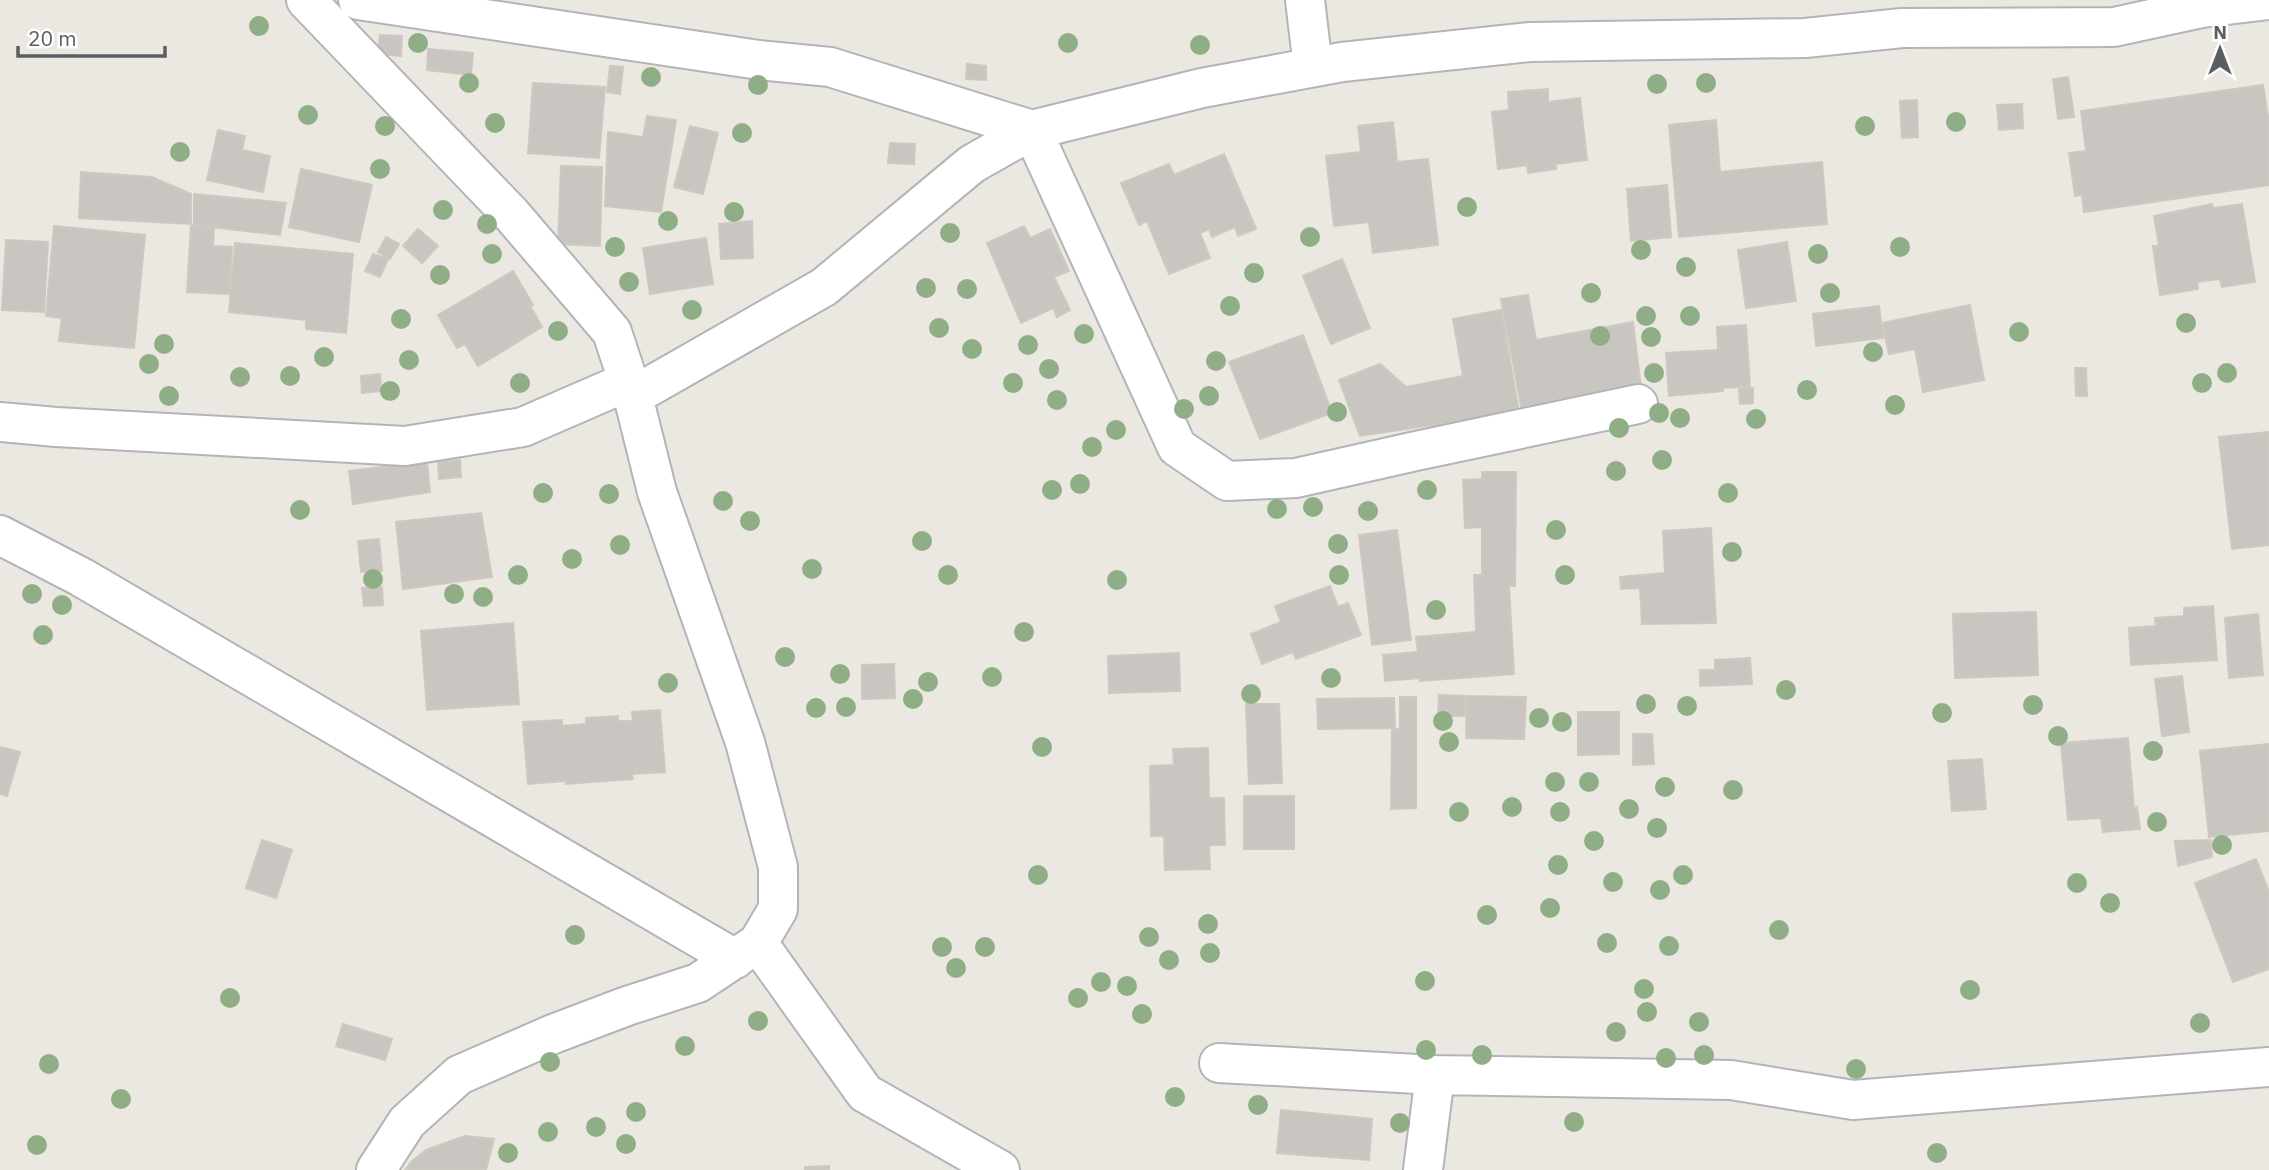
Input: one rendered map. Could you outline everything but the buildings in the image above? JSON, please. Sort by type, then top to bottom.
[{"type":"street","points":[[306,0],[512,215],[612,332],[631,388],[657,492],[744,742],[778,867],[778,909],[746,951],[698,983],[552,1034],[459,1075],[407,1122],[376,1170]]},
{"type":"street","points":[[358,0],[745,58],[830,67],[1032,130],[1177,447],[1227,481],[1296,478],[1638,404]]},
{"type":"street","points":[[1305,0],[1313,67]]},
{"type":"street","points":[[0,422],[405,446],[523,427],[631,388],[824,287],[972,164],[1032,130],[1202,88],[1313,67],[1530,42],[1805,38],[1902,28],[2114,27],[2202,8],[2267,0]]},
{"type":"street","points":[[0,535],[93,584],[746,951],[865,1093],[1000,1170]]},
{"type":"street","points":[[1219,1063],[1435,1075],[1731,1080],[1853,1100],[2269,1067]]},
{"type":"street","points":[[1423,1170],[1435,1075]]}]
